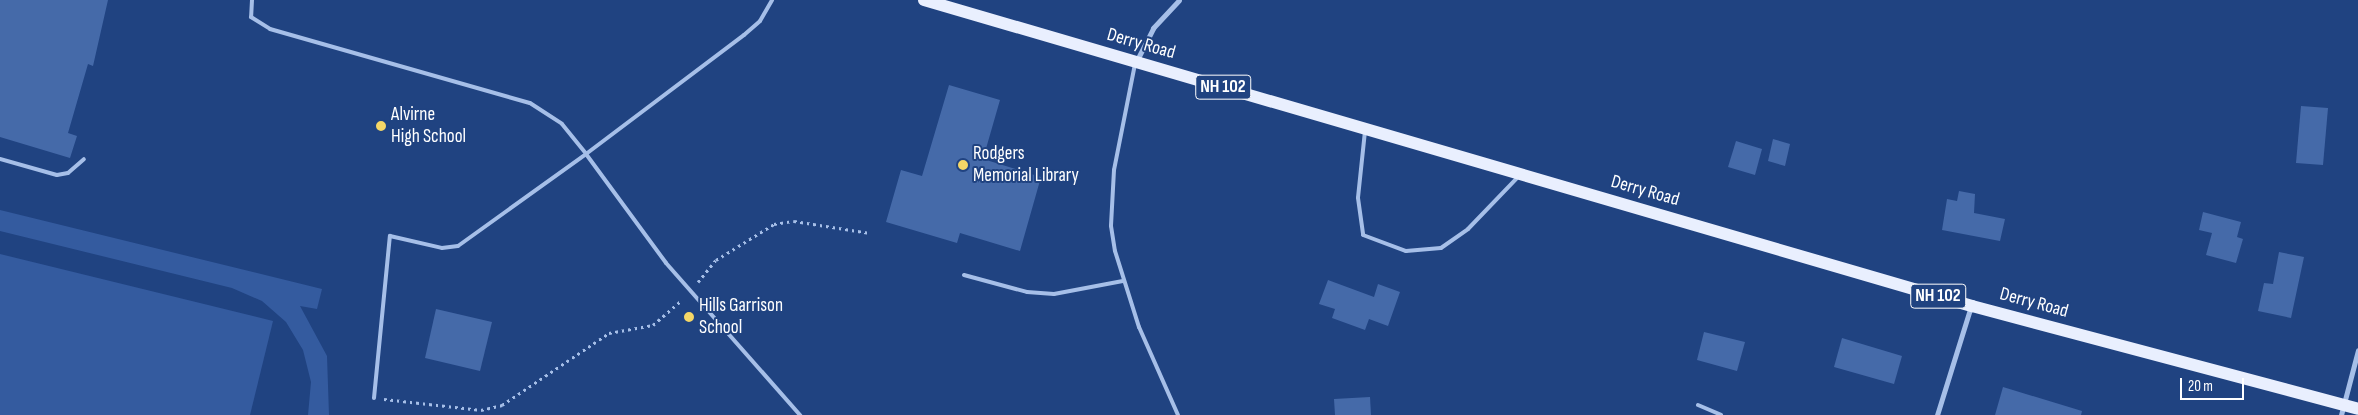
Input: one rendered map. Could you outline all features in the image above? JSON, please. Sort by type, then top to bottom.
[{"type":"main road","name":"Derry Road","points":[[924,0],[1972,306],[2342,411],[2358,409]]},
{"type":"street","points":[[1136,62],[1153,28],[1179,0]]},
{"type":"street","points":[[1937,415],[1972,306]]},
{"type":"street","points":[[2342,411],[2358,350]]},
{"type":"lane","points":[[252,0],[251,17],[270,28],[530,103],[562,124],[690,291],[800,415]]},
{"type":"lane","points":[[374,398],[390,236],[442,248],[458,246],[586,154],[754,26],[772,0]]},
{"type":"lane","points":[[1136,62],[1111,198],[1114,252],[1123,281],[1178,415]]},
{"type":"lane","points":[[1365,129],[1358,198],[1363,235],[1406,251],[1442,248],[1468,229],[1521,174]]},
{"type":"lane","points":[[0,159],[57,175],[68,173],[84,159]]},
{"type":"lane","points":[[964,275],[1027,292],[1054,294],[1123,281]]},
{"type":"lane","points":[[1698,405],[1721,415]]},
{"type":"path","points":[[374,398],[481,410],[502,405],[609,333],[642,329],[664,319],[716,260],[774,224],[817,223],[870,233]]},
{"type":"shaded area","points":[[0,210],[322,289],[317,309],[300,306],[327,356],[329,415],[308,415],[311,382],[303,350],[286,322],[262,301],[232,288],[0,231]]},
{"type":"shaded area","points":[[0,254],[273,321],[250,415],[0,415]]},
{"type":"building","points":[[0,0],[108,0],[93,66],[88,64],[68,133],[77,136],[70,158],[0,137]]},
{"type":"building","name":"Rodgers Memorial Library","points":[[949,85],[1000,100],[983,159],[1041,177],[1020,251],[960,233],[957,243],[886,222],[901,170],[922,176]]},
{"type":"building","points":[[2301,106],[2328,108],[2323,165],[2296,163]]},
{"type":"building","points":[[1773,139],[1790,144],[1785,166],[1768,161]]},
{"type":"building","points":[[1736,141],[1762,149],[1755,175],[1728,167]]},
{"type":"building","points":[[1959,191],[1975,194],[1974,213],[2005,219],[2000,241],[1942,230],[1947,199],[1957,201]]},
{"type":"building","points":[[2203,212],[2241,222],[2237,237],[2243,239],[2236,263],[2206,255],[2212,233],[2199,230]]},
{"type":"building","points":[[2279,252],[2304,257],[2291,318],[2258,311],[2264,283],[2273,284]]},
{"type":"building","points":[[1328,280],[1374,297],[1378,284],[1400,292],[1388,326],[1369,319],[1365,330],[1332,318],[1335,309],[1319,304]]},
{"type":"building","points":[[436,309],[492,322],[480,371],[425,358]]},
{"type":"building","points":[[1704,332],[1745,342],[1737,371],[1697,360]]},
{"type":"building","points":[[1842,338],[1902,356],[1894,384],[1834,367]]},
{"type":"building","points":[[2003,387],[2082,411],[2081,415],[1995,415]]},
{"type":"building","points":[[1370,397],[1371,415],[1335,415],[1334,399]]},
{"type":"place","name":"Alvirne High School","points":[[381,126]]},
{"type":"place","name":"Rodgers Memorial Library","points":[[963,165]]},
{"type":"place","name":"Hills Garrison School","points":[[689,317]]}]
